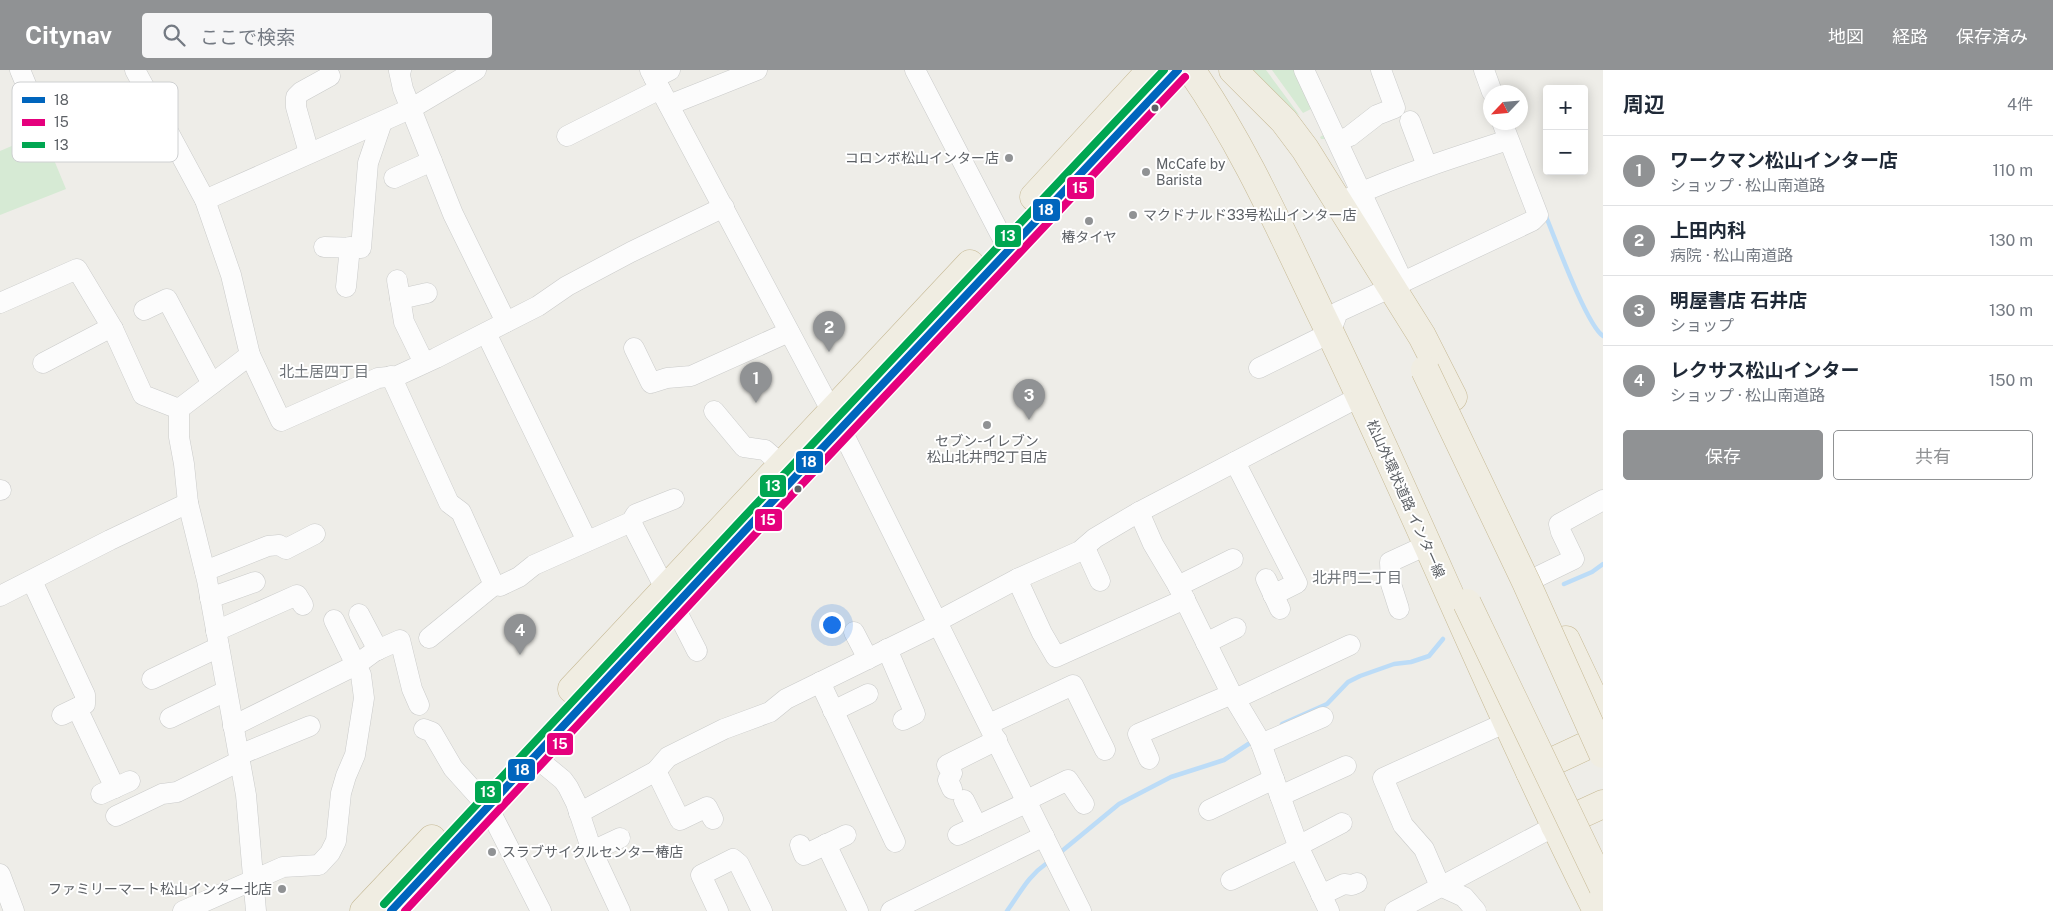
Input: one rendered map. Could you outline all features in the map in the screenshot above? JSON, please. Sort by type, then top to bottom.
[{"type":"highway","points":[[1004,242],[1152,70]]},
{"type":"highway","points":[[364,911],[481,800],[669,599],[752,523],[836,420],[1004,242],[1178,70]]},
{"type":"highway","points":[[1233,70],[1284,121],[1350,198],[1397,284],[1409,316],[1425,370],[1526,582],[1603,754]]},
{"type":"highway","name":"松山外環状道路 インター線","points":[[1198,81],[1228,127],[1361,396],[1507,722],[1597,911]]},
{"type":"highway","points":[[1409,316],[1438,365],[1603,718]]},
{"type":"highway","points":[[391,911],[481,800],[534,756],[669,599],[781,464],[836,420]]},
{"type":"highway","points":[[1404,492],[1467,603],[1603,887]]},
{"type":"highway","points":[[1530,772],[1603,738]]},
{"type":"highway","points":[[1555,826],[1603,804]]},
{"type":"street","points":[[20,70],[25,82]]},
{"type":"street","points":[[135,70],[141,82]]},
{"type":"street","points":[[401,70],[399,71],[403,89],[453,214],[506,322]]},
{"type":"street","points":[[205,200],[412,108],[476,70]]},
{"type":"street","points":[[567,136],[661,82],[756,70]]},
{"type":"street","points":[[915,70],[1004,242]]},
{"type":"street","points":[[1259,368],[1330,332],[1338,312],[1532,221],[1538,215],[1506,131],[1350,198],[1338,141],[1304,70]]},
{"type":"street","points":[[1338,141],[1350,136],[1377,115],[1395,108],[1381,70]]},
{"type":"street","points":[[1484,70],[1489,85]]},
{"type":"street","points":[[309,153],[296,107],[296,97],[301,92],[330,76]]},
{"type":"street","points":[[661,82],[724,207],[836,420],[1081,911]]},
{"type":"street","points":[[1410,121],[1427,166]]},
{"type":"street","points":[[324,247],[361,248],[358,196],[382,122]]},
{"type":"street","points":[[178,150],[205,200],[231,275],[250,354],[281,421],[378,378],[397,376],[424,363],[538,306],[566,286],[724,207]]},
{"type":"street","points":[[394,178],[432,161]]},
{"type":"street","points":[[346,286],[350,247]]},
{"type":"street","points":[[0,303],[77,268],[113,329],[143,395],[179,408]]},
{"type":"street","points":[[424,363],[404,322],[398,290],[427,293]]},
{"type":"street","points":[[144,310],[168,299],[212,384]]},
{"type":"street","points":[[43,363],[106,330],[113,329]]},
{"type":"street","points":[[634,348],[651,383],[667,378],[691,376],[789,332]]},
{"type":"street","points":[[486,333],[587,541]]},
{"type":"street","points":[[179,408],[250,354]]},
{"type":"street","points":[[390,376],[449,503],[460,512],[494,585]]},
{"type":"street","points":[[579,813],[656,771],[668,757],[724,729],[770,712],[786,699],[868,659],[1017,579],[1085,548],[1095,538],[1139,512],[1361,396]]},
{"type":"street","points":[[179,408],[179,437],[188,504],[205,571],[246,795],[256,911]]},
{"type":"street","points":[[714,411],[744,448],[765,450],[781,464]]},
{"type":"street","points":[[1234,462],[1297,583],[1273,594]]},
{"type":"street","points":[[429,638],[494,585],[500,586],[518,577],[534,565],[630,522],[636,514],[674,499]]},
{"type":"street","points":[[1537,577],[1574,559],[1559,524],[1603,500]]},
{"type":"street","points":[[0,596],[110,540],[188,504]]},
{"type":"street","points":[[1139,512],[1153,544],[1181,593],[1233,696],[1261,744],[1298,847],[1325,903],[1344,884],[1352,885],[1357,883]]},
{"type":"street","points":[[630,522],[697,651]]},
{"type":"street","points":[[205,571],[268,546],[278,545],[288,554],[315,534]]},
{"type":"street","points":[[1400,609],[1391,584],[1390,562],[1428,545]]},
{"type":"street","points":[[1085,548],[1100,581]]},
{"type":"street","points":[[1017,579],[1042,633],[1056,657],[1181,593],[1233,559]]},
{"type":"street","points":[[32,581],[70,641],[81,701],[115,787]]},
{"type":"street","points":[[210,598],[255,582]]},
{"type":"street","points":[[152,679],[218,639],[297,595],[302,605]]},
{"type":"street","points":[[359,614],[378,650]]},
{"type":"street","points":[[183,911],[283,867],[320,865],[330,853],[336,841],[341,793],[355,755],[364,698],[361,675],[334,620]]},
{"type":"street","points":[[1206,642],[1236,628]]},
{"type":"street","points":[[855,631],[868,659]]},
{"type":"street","points":[[233,726],[356,665],[378,650],[400,640],[412,690],[419,705]]},
{"type":"street","points":[[1150,759],[1138,734],[1233,696],[1305,656],[1339,644]]},
{"type":"street","points":[[887,649],[915,714],[903,720]]},
{"type":"street","points":[[820,682],[895,842]]},
{"type":"street","points":[[977,826],[948,780],[952,773],[947,765],[993,732],[1073,685],[1105,750]]},
{"type":"street","points":[[170,718],[226,691]]},
{"type":"street","points":[[834,711],[868,694]]},
{"type":"street","points":[[1261,744],[1323,717]]},
{"type":"street","points":[[1476,911],[1464,897],[1440,886],[1424,849],[1403,825],[1384,778],[1507,722]]},
{"type":"street","points":[[116,816],[162,794],[177,792],[239,758],[310,726]]},
{"type":"street","points":[[424,729],[432,732],[453,768],[481,800],[541,911]]},
{"type":"street","points":[[534,756],[563,780],[572,794],[592,851],[620,911]]},
{"type":"street","points":[[1209,810],[1346,766]]},
{"type":"street","points":[[656,771],[680,820],[707,808],[713,819]]},
{"type":"street","points":[[958,835],[1068,780],[1084,804]]},
{"type":"street","points":[[1231,880],[1342,823]]},
{"type":"street","points":[[1400,910],[1440,886],[1555,826]]},
{"type":"street","points":[[800,845],[804,855],[846,835]]},
{"type":"street","points":[[891,911],[1044,836]]},
{"type":"street","points":[[592,851],[620,838]]},
{"type":"street","points":[[826,844],[858,911]]},
{"type":"street","points":[[718,911],[700,874],[734,859],[739,864],[762,911]]},
{"type":"street","points":[[0,874],[14,911]]},
{"type":"green space","points":[[1242,70],[1266,70],[1300,116]]},
{"type":"green space","points":[[1272,70],[1296,70],[1330,139],[1321,139],[1320,137],[1325,134],[1311,109],[1303,113]]},
{"type":"green space","points":[[12,146],[12,162],[55,162],[66,189],[0,215],[0,151]]},
{"type":"waterway","points":[[1545,214],[1588,315],[1603,336]]},
{"type":"waterway","points":[[1564,584],[1592,572],[1603,564]]},
{"type":"waterway","points":[[1282,724],[1327,704],[1348,682],[1360,676],[1394,664],[1411,662],[1429,656],[1443,639]]},
{"type":"waterway","points":[[1062,851],[1119,804],[1171,777],[1224,760],[1253,741]]},
{"type":"waterway","points":[[1007,911],[1029,879],[1047,863]]},
{"type":"transit line","name":"13","points":[[384,904],[1164,70]]},
{"type":"transit line","name":"18","points":[[391,911],[752,523],[1178,70]]},
{"type":"transit line","name":"15","points":[[405,911],[759,530],[1185,77]]},
{"type":"place","name":"コロンボ松山インター店","points":[[1009,158]]},
{"type":"place","name":"McCafe by Barista","points":[[1146,172]]},
{"type":"place","name":"マクドナルド33号松山インター店","points":[[1133,215]]},
{"type":"place","name":"椿タイヤ","points":[[1089,221]]},
{"type":"place","name":"上田内科","points":[[829,352]]},
{"type":"place","name":"ワークマン松山インター店","points":[[756,403]]},
{"type":"place","name":"明屋書店 石井店","points":[[1029,420]]},
{"type":"place","name":"セブン-イレブン 松山北井門2丁目店","points":[[987,425]]},
{"type":"place","name":"レクサス松山インター","points":[[520,655]]},
{"type":"place","name":"スラブサイクルセンター椿店","points":[[492,852]]},
{"type":"place","name":"ファミリーマート松山インター北店","points":[[282,889]]},
{"type":"district","name":"北土居四丁目","points":[[324,372]]},
{"type":"district","name":"北井門二丁目","points":[[1357,578]]}]
